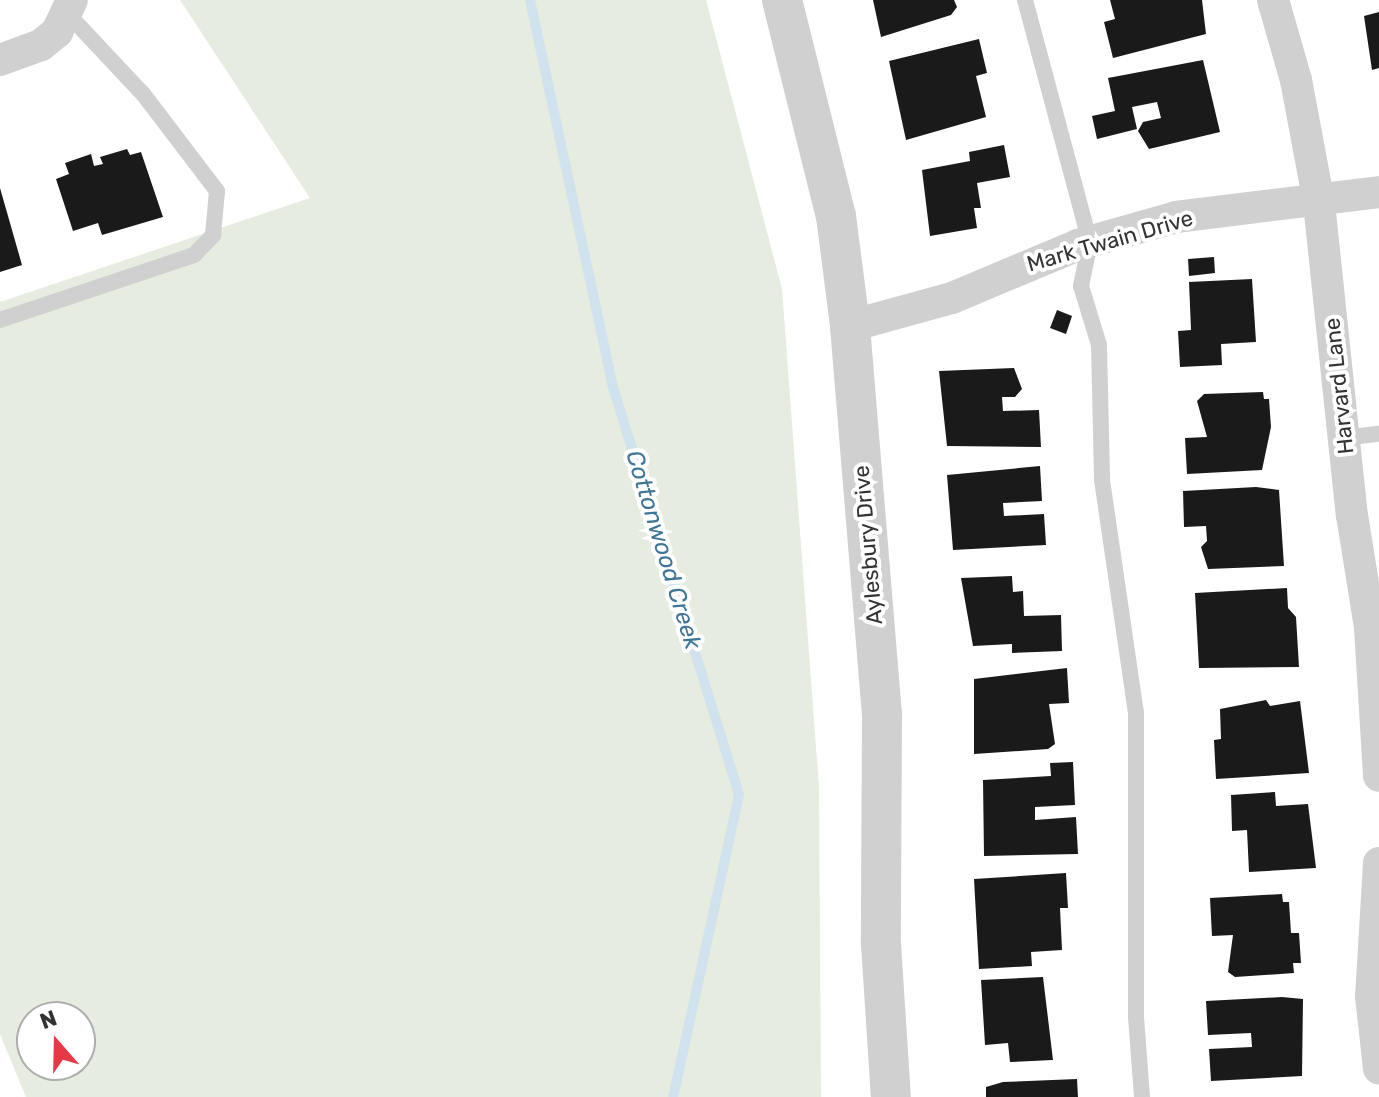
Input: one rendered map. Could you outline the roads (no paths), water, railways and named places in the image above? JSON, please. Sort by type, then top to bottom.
[{"type":"street","name":"Aylesbury Drive","points":[[782,0],[836,216],[850,326],[882,715],[881,944],[891,1097]]},
{"type":"street","name":"Harvard Lane","points":[[1273,0],[1296,80],[1319,203],[1344,438],[1377,688],[1379,776]]},
{"type":"street","points":[[0,60],[41,45],[70,7]]},
{"type":"street","name":"Mark Twain Drive","points":[[850,326],[952,298],[1090,242],[1176,217],[1319,203],[1379,192]]},
{"type":"street","points":[[1379,863],[1371,996],[1379,1069]]},
{"type":"lane","points":[[1025,0],[1090,242],[1081,286],[1099,345],[1102,480],[1136,713],[1136,1017],[1142,1097]]},
{"type":"lane","points":[[0,320],[194,255],[213,235],[217,191],[143,94],[70,7]]},
{"type":"lane","points":[[1344,438],[1379,434]]},
{"type":"waterway","name":"Cottonwood Creek","points":[[530,0],[612,384],[739,795],[673,1097]]}]
